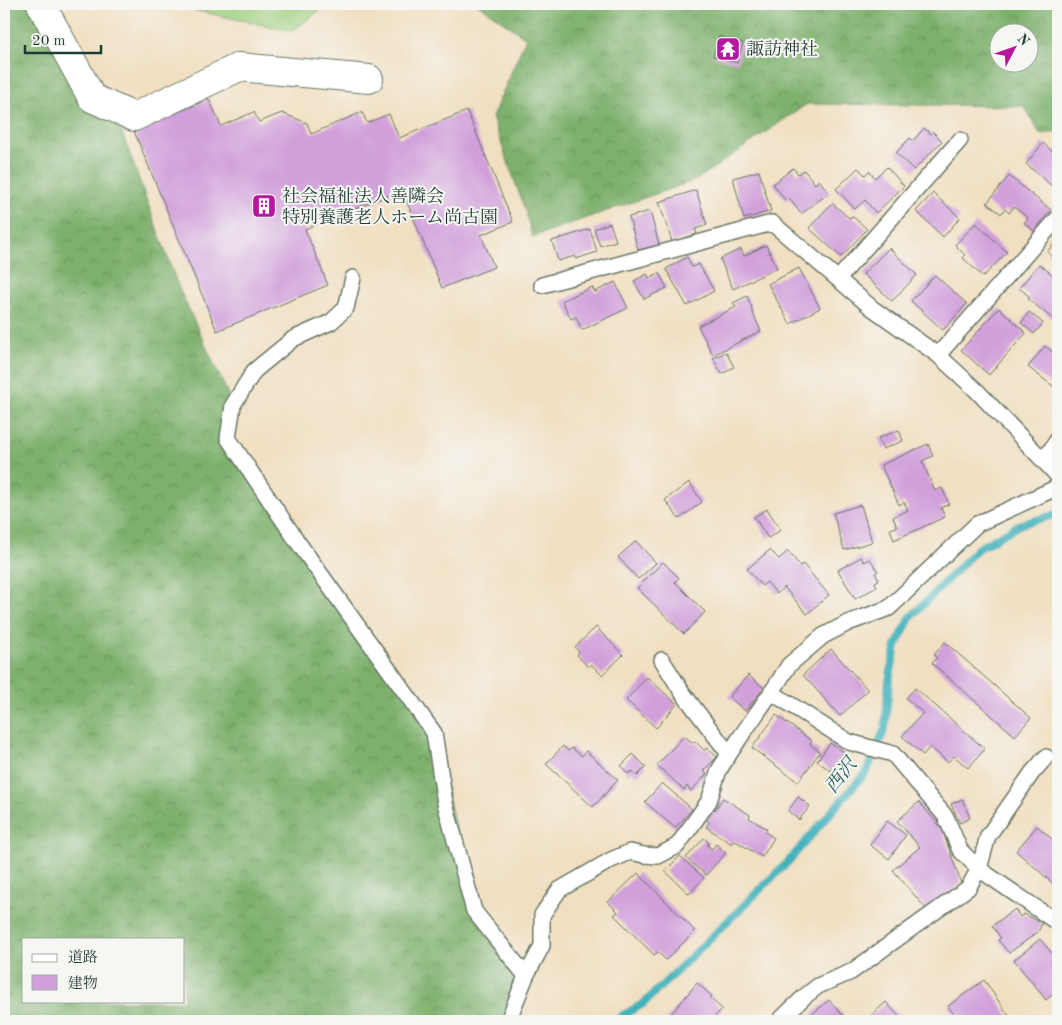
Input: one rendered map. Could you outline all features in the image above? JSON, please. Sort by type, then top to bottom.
[{"type":"street","points":[[41,4],[92,98],[134,117],[239,67],[369,79]]},
{"type":"lane","points":[[838,279],[960,140]]},
{"type":"lane","points":[[938,355],[1058,218]]},
{"type":"lane","points":[[542,285],[772,223],[872,308],[938,355],[978,391],[1058,476]]},
{"type":"lane","points":[[352,278],[346,308],[331,322],[293,339],[254,372],[234,404],[228,438],[297,540],[434,733],[445,803],[474,911],[526,976]]},
{"type":"lane","points":[[1044,460],[1058,439]]},
{"type":"lane","points":[[508,1021],[526,976],[542,946],[542,915],[559,890],[611,860],[630,852],[644,856],[658,856],[676,846],[690,830],[709,801],[719,770],[789,665],[823,636],[848,623],[889,608],[977,524],[1058,487]]},
{"type":"lane","points":[[662,660],[682,692],[730,754]]},
{"type":"lane","points":[[772,692],[850,742],[893,754],[946,817],[960,850],[979,869],[1058,923]]},
{"type":"lane","points":[[779,1021],[818,986],[851,972],[968,888],[979,869],[988,836],[1032,773],[1046,757]]},
{"type":"green space","points":[[4,4],[41,4],[113,108],[178,286],[233,405],[228,438],[434,733],[474,911],[526,976],[508,1021],[4,1021]]},
{"type":"green space","points":[[165,4],[328,4],[292,31]]},
{"type":"green space","points":[[478,4],[1058,4],[1058,132],[1040,134],[1024,106],[807,104],[696,180],[532,237],[526,213],[492,117],[526,38]]},
{"type":"building","name":"諏訪神社","points":[[719,36],[743,43],[737,63],[713,56]]},
{"type":"building","name":"社会福祉法人善隣会 特別養護老人ホーム尚古園","points":[[209,99],[221,126],[254,112],[259,122],[282,113],[307,123],[311,134],[362,112],[367,123],[389,114],[399,138],[467,111],[513,222],[481,235],[494,267],[442,288],[402,190],[305,229],[328,285],[217,331],[134,131]]},
{"type":"building","points":[[924,128],[931,134],[933,132],[942,141],[914,170],[896,153],[910,138],[913,141]]},
{"type":"building","points":[[1043,143],[1053,152],[1058,147],[1058,191],[1026,164]]},
{"type":"building","points":[[887,167],[904,186],[876,213],[865,200],[855,209],[836,189],[858,168],[865,175],[869,171],[875,178]]},
{"type":"building","points":[[793,168],[798,174],[804,170],[815,184],[819,180],[829,193],[801,214],[789,198],[786,201],[773,184]]},
{"type":"building","points":[[759,171],[771,211],[744,219],[733,178]]},
{"type":"building","points":[[1009,176],[1051,210],[1034,231],[1024,223],[1028,218],[1014,207],[1009,213],[1005,209],[1001,214],[987,203]]},
{"type":"building","points":[[696,190],[707,225],[695,229],[697,234],[672,242],[659,202]]},
{"type":"building","points":[[933,193],[960,218],[943,237],[916,211]]},
{"type":"building","points":[[832,203],[849,218],[852,216],[867,229],[841,257],[809,228]]},
{"type":"building","points":[[650,211],[659,245],[638,250],[629,217]]},
{"type":"building","points":[[610,223],[616,241],[600,246],[594,229]]},
{"type":"building","points":[[976,223],[1007,252],[983,277],[963,258],[965,255],[955,245]]},
{"type":"building","points":[[590,229],[597,252],[576,259],[575,256],[558,261],[552,241]]},
{"type":"building","points":[[1058,239],[1058,261],[1047,252]]},
{"type":"building","points":[[766,245],[777,268],[733,289],[720,259],[741,249],[744,256]]},
{"type":"building","points":[[889,248],[917,275],[892,301],[863,274]]},
{"type":"building","points":[[687,257],[692,267],[699,264],[714,291],[687,306],[666,269]]},
{"type":"building","points":[[1039,264],[1058,279],[1058,313],[1053,319],[1028,299],[1030,297],[1019,288]]},
{"type":"building","points":[[799,268],[820,308],[790,324],[768,284]]},
{"type":"building","points":[[659,273],[667,288],[644,299],[634,281],[647,274],[649,278]]},
{"type":"building","points":[[935,275],[967,304],[943,330],[911,301]]},
{"type":"building","points":[[615,282],[628,308],[582,330],[576,317],[571,319],[562,301],[592,287],[595,292]]},
{"type":"building","points":[[747,296],[761,331],[713,355],[698,326],[736,307],[733,303]]},
{"type":"building","points":[[999,308],[1026,333],[989,375],[961,350]]},
{"type":"building","points":[[1029,312],[1043,323],[1034,334],[1021,323]]},
{"type":"building","points":[[1045,346],[1058,356],[1058,390],[1028,367]]},
{"type":"building","points":[[726,352],[734,367],[722,374],[713,358]]},
{"type":"building","points":[[899,430],[903,441],[883,449],[878,438]]},
{"type":"building","points":[[928,444],[933,456],[922,461],[935,491],[942,488],[949,504],[941,508],[945,517],[894,540],[890,529],[897,527],[893,517],[908,510],[904,502],[899,505],[881,465]]},
{"type":"building","points":[[689,482],[702,502],[679,519],[665,500]]},
{"type":"building","points":[[861,505],[872,542],[844,550],[833,513]]},
{"type":"building","points":[[767,509],[781,530],[768,538],[754,517]]},
{"type":"building","points":[[636,541],[656,563],[638,579],[618,557]]},
{"type":"building","points":[[770,550],[779,559],[788,551],[800,566],[803,564],[829,595],[807,614],[784,587],[777,594],[767,582],[762,586],[747,569]]},
{"type":"building","points":[[861,557],[864,562],[870,559],[878,571],[875,573],[879,580],[875,582],[877,587],[855,599],[838,570]]},
{"type":"building","points":[[663,562],[679,578],[675,582],[705,612],[684,634],[637,588]]},
{"type":"building","points":[[596,627],[623,655],[602,675],[591,664],[588,667],[577,655],[579,652],[575,647]]},
{"type":"building","points":[[945,642],[1031,718],[1015,736],[932,663],[937,658],[934,655]]},
{"type":"building","points":[[831,649],[868,690],[840,716],[803,675]]},
{"type":"building","points":[[748,675],[764,688],[745,711],[729,697]]},
{"type":"building","points":[[647,677],[677,704],[656,728],[626,700]]},
{"type":"building","points":[[915,688],[985,749],[968,768],[954,756],[948,762],[930,747],[923,755],[902,736],[923,713],[906,698]]},
{"type":"building","points":[[776,715],[812,741],[810,744],[820,752],[798,782],[752,748]]},
{"type":"building","points":[[684,736],[693,743],[695,741],[704,750],[707,748],[717,757],[703,771],[707,774],[691,791],[687,786],[684,790],[657,765]]},
{"type":"building","points":[[830,743],[844,752],[831,771],[817,761]]},
{"type":"building","points":[[563,746],[568,751],[572,748],[582,756],[586,751],[618,780],[593,807],[546,764]]},
{"type":"building","points":[[633,754],[646,767],[637,776],[632,771],[628,774],[621,766]]},
{"type":"building","points":[[662,783],[692,809],[675,828],[645,802]]},
{"type":"building","points":[[798,797],[810,806],[799,820],[788,811]]},
{"type":"building","points":[[723,798],[750,815],[749,818],[767,829],[765,832],[774,838],[762,857],[734,840],[732,844],[706,827],[709,822],[706,819]]},
{"type":"building","points":[[962,799],[970,818],[960,823],[951,804]]},
{"type":"building","points":[[919,802],[942,829],[961,883],[928,911],[893,870],[920,847],[897,821]]},
{"type":"building","points":[[887,821],[906,835],[889,859],[870,845]]},
{"type":"building","points":[[1037,826],[1058,844],[1058,883],[1056,886],[1016,851]]},
{"type":"building","points":[[704,838],[709,843],[707,845],[712,849],[716,844],[726,853],[706,875],[686,858]]},
{"type":"building","points":[[680,856],[704,878],[689,894],[665,871]]},
{"type":"building","points":[[638,873],[695,931],[666,960],[658,952],[654,955],[614,915],[618,912],[608,902]]},
{"type":"building","points":[[1058,900],[1058,913],[1052,909]]},
{"type":"building","points":[[1015,909],[1020,917],[1024,914],[1042,923],[1038,932],[1009,953],[998,940],[1001,938],[992,926]]},
{"type":"building","points":[[1040,939],[1055,957],[1051,961],[1058,971],[1058,983],[1053,988],[1056,992],[1046,1000],[1014,960]]},
{"type":"building","points":[[984,980],[1011,1019],[1007,1021],[959,1021],[948,1006]]},
{"type":"building","points":[[697,983],[712,996],[710,998],[722,1009],[711,1021],[665,1021]]},
{"type":"building","points":[[829,1000],[848,1021],[814,1021],[810,1016]]},
{"type":"building","points":[[886,1002],[903,1021],[865,1021]]},
{"type":"waterway","name":"西沢","points":[[616,1021],[643,1004],[787,863],[867,771],[885,728],[889,681],[896,646],[910,618],[977,549],[1021,524],[1058,514]]},
{"type":"place","name":"諏訪神社","points":[[728,49]]},
{"type":"place","name":"社会福祉法人善隣会 特別養護老人ホーム尚古園","points":[[264,206]]}]
